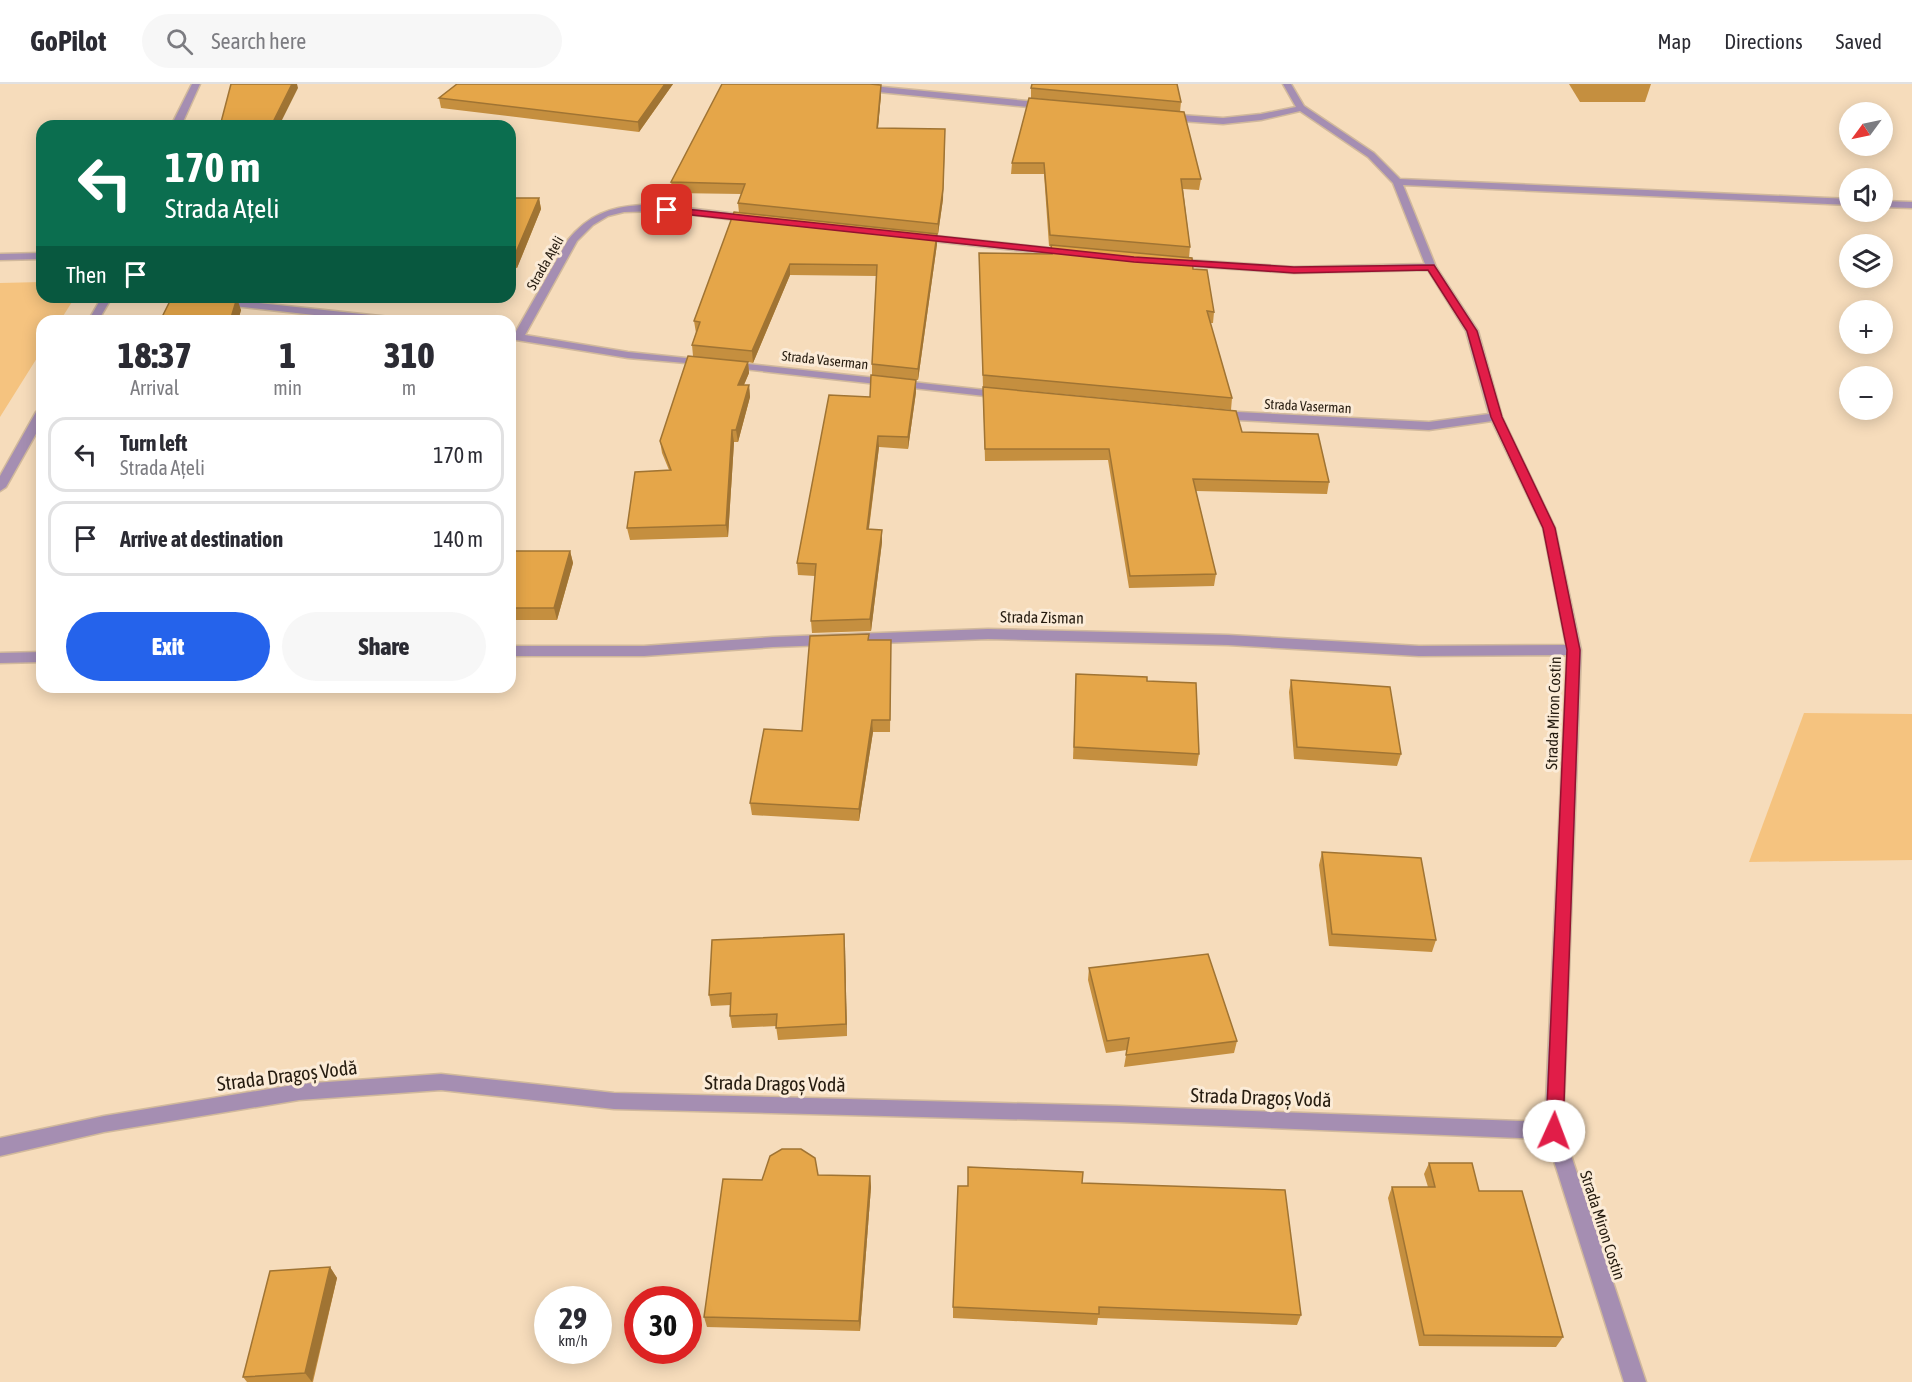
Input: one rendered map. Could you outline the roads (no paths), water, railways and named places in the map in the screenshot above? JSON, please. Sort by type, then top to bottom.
[{"type":"street","points":[[179,120],[196,84]]},
{"type":"street","name":"Strada Miron Costin","points":[[1287,84],[1301,108],[1371,155],[1397,182],[1411,212],[1431,267],[1472,331],[1496,417],[1549,528],[1574,650],[1554,1131],[1635,1382]]},
{"type":"street","points":[[854,87],[1056,106]]},
{"type":"street","points":[[1151,115],[1223,121],[1261,117],[1301,108]]},
{"type":"street","points":[[1397,182],[1839,202]]},
{"type":"street","points":[[1893,205],[1912,206]]},
{"type":"street","name":"Strada Ațeli","points":[[516,333],[573,240],[585,227],[607,212],[623,208],[643,208],[760,220]]},
{"type":"street","points":[[900,235],[1076,254]]},
{"type":"street","points":[[0,257],[36,256]]},
{"type":"street","points":[[1157,261],[1294,270],[1431,267]]},
{"type":"street","points":[[231,303],[343,315]]},
{"type":"street","name":"Strada Vaserman","points":[[516,336],[628,355],[1017,396]]},
{"type":"street","name":"Strada Vaserman","points":[[1204,414],[1275,420],[1429,426],[1496,417]]},
{"type":"street","points":[[0,486],[36,423]]},
{"type":"street","name":"Strada Zisman","points":[[516,651],[644,651],[773,642],[988,634],[1228,640],[1419,651],[1574,650]]},
{"type":"street","points":[[0,658],[36,657]]},
{"type":"street","name":"Strada Dragoș Vodă","points":[[0,1148],[104,1124],[299,1092],[441,1082],[614,1101],[1119,1114],[1554,1131]]}]
